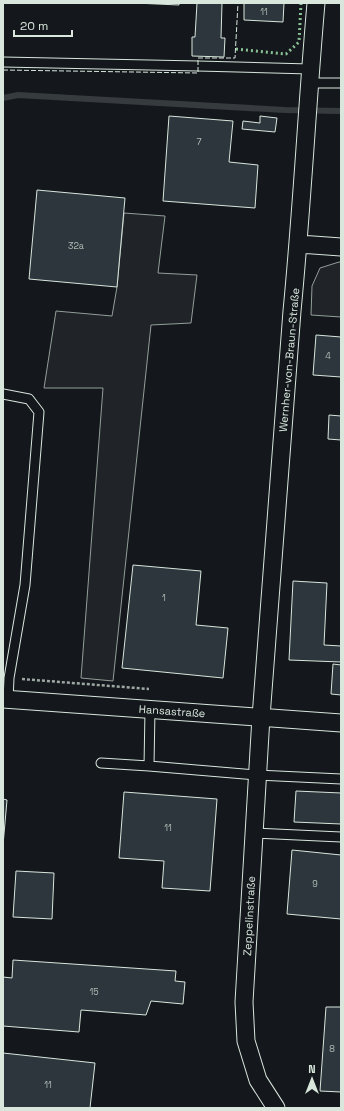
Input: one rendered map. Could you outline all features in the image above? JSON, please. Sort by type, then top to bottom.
[{"type":"street","name":"Wernher-von-Braun-Straße","points":[[261,717],[316,3]]},
{"type":"street","points":[[298,244],[341,247]]},
{"type":"street","name":"Hansastraße","points":[[5,700],[341,723]]},
{"type":"street","name":"Zeppelinstraße","points":[[261,717],[244,1002],[246,1041],[258,1080],[276,1108]]},
{"type":"lane","points":[[3,62],[198,66],[309,83],[341,84]]},
{"type":"lane","points":[[3,394],[29,399],[39,412],[25,585],[5,700]]},
{"type":"lane","points":[[149,766],[150,710]]},
{"type":"lane","points":[[101,762],[257,775],[341,779]]},
{"type":"lane","points":[[254,833],[341,837]]},
{"type":"path","points":[[9,678],[152,690]]},
{"type":"shaded area","points":[[124,213],[165,216],[158,273],[197,275],[191,323],[151,325],[113,681],[81,678],[103,388],[44,388],[56,311],[112,316],[117,287]]},
{"type":"shaded area","points":[[341,262],[341,317],[311,315],[312,286],[320,268]]},
{"type":"building","points":[[135,3],[179,3],[179,5]]},
{"type":"building","points":[[197,3],[222,3],[221,38],[225,38],[224,57],[192,56],[192,37],[195,37]]},
{"type":"building","points":[[244,3],[284,3],[283,22],[244,20]]},
{"type":"building","points":[[169,116],[233,121],[229,162],[258,165],[255,208],[163,201]]},
{"type":"building","points":[[260,116],[277,118],[275,132],[242,129],[243,121],[260,123]]},
{"type":"building","points":[[37,190],[125,198],[117,287],[29,279]]},
{"type":"building","points":[[316,335],[341,337],[341,377],[313,375]]},
{"type":"building","points":[[329,415],[341,416],[341,440],[328,439]]},
{"type":"building","points":[[133,565],[201,571],[196,625],[228,628],[223,678],[122,668]]},
{"type":"building","points":[[293,581],[327,583],[324,645],[341,646],[341,662],[289,660]]},
{"type":"building","points":[[333,664],[341,665],[341,695],[331,694]]},
{"type":"building","points":[[296,791],[341,793],[341,824],[294,822]]},
{"type":"building","points":[[124,792],[217,799],[210,891],[162,888],[164,861],[119,858]]},
{"type":"building","points":[[3,799],[7,800],[3,845]]},
{"type":"building","points":[[292,850],[341,855],[341,919],[287,914]]},
{"type":"building","points":[[16,871],[54,873],[52,919],[13,917]]},
{"type":"building","points":[[13,960],[176,971],[175,981],[185,982],[183,1004],[151,1001],[146,1015],[81,1010],[79,1032],[3,1026],[3,977],[12,978]]},
{"type":"building","points":[[326,1007],[341,1007],[341,1092],[320,1091]]},
{"type":"building","points":[[3,1053],[95,1063],[90,1108],[3,1108]]},
{"type":"waterway","points":[[3,98],[18,95],[285,110],[341,111]]},
{"type":"hedge","points":[[236,49],[286,54],[299,42],[301,3]]},
{"type":"fence","points":[[3,70],[198,73],[198,58],[235,58],[238,3]]}]
